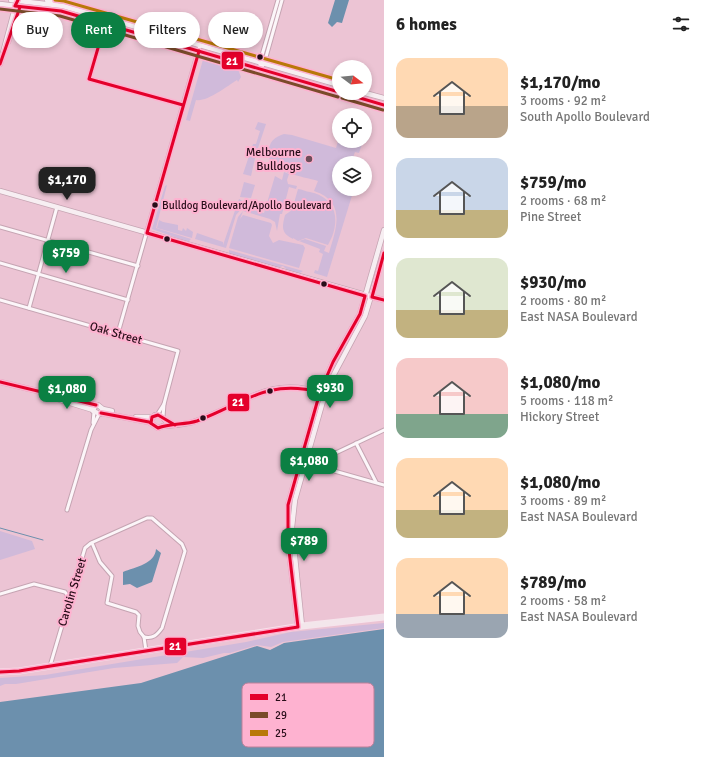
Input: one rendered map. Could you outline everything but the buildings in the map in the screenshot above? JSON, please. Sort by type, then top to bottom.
[{"type":"main road","points":[[11,0],[71,14]]},
{"type":"main road","points":[[47,0],[83,12]]},
{"type":"main road","points":[[0,64],[19,3]]},
{"type":"main road","points":[[0,4],[19,3],[63,6]]},
{"type":"main road","points":[[126,30],[332,90]]},
{"type":"main road","points":[[200,46],[332,83]]},
{"type":"main road","points":[[372,95],[384,98]]},
{"type":"main road","points":[[367,100],[384,105]]},
{"type":"main road","points":[[0,191],[365,296],[384,300]]},
{"type":"main road","points":[[300,627],[286,526],[288,505],[299,461],[320,392],[333,362],[360,314],[384,230]]},
{"type":"main road","points":[[300,627],[292,527],[295,500],[326,394],[340,362],[354,338],[372,297],[384,253]]},
{"type":"main road","points":[[349,335],[354,338]]},
{"type":"main road","points":[[0,382],[64,399],[101,412],[151,423],[156,428],[195,422],[264,391],[276,388],[298,386],[326,394]]},
{"type":"main road","points":[[94,409],[100,406],[101,412]]},
{"type":"main road","points":[[101,412],[139,418],[155,416],[164,418],[175,425]]},
{"type":"main road","points":[[151,423],[155,416]]},
{"type":"main road","points":[[163,426],[164,418]]},
{"type":"main road","points":[[0,672],[50,666],[300,627],[384,617]]},
{"type":"street","points":[[262,63],[264,49],[278,0]]},
{"type":"street","points":[[260,69],[268,50],[282,0]]},
{"type":"street","points":[[271,24],[275,25]]},
{"type":"street","points":[[118,333],[199,48]]},
{"type":"street","points":[[264,49],[268,50]]},
{"type":"street","points":[[29,308],[57,207]]},
{"type":"street","points":[[0,227],[138,266]]},
{"type":"street","points":[[0,263],[128,300]]},
{"type":"street","name":"Oak Street","points":[[0,300],[178,351],[164,404],[164,418]]},
{"type":"street","name":"Oak Street","points":[[155,416],[164,404]]},
{"type":"street","points":[[67,510],[92,427],[94,409]]},
{"type":"street","points":[[92,427],[101,412]]},
{"type":"street","points":[[323,459],[384,430]]},
{"type":"street","points":[[356,443],[376,483]]},
{"type":"street","points":[[299,461],[384,485]]},
{"type":"street","name":"Carolin Street","points":[[50,666],[70,599],[73,595],[86,548],[92,543],[148,518],[152,518],[182,544],[184,551],[162,628],[158,634],[152,637],[144,637]]},
{"type":"street","points":[[92,543],[100,562],[112,576],[108,604],[136,612],[139,615],[138,626],[144,637],[146,651]]},
{"type":"street","points":[[0,594],[34,584],[65,592],[70,599]]},
{"type":"shaded area","points":[[204,56],[241,66],[239,72],[241,77],[238,82],[237,80],[206,99],[196,100],[190,121],[186,120]]},
{"type":"shaded area","points":[[258,122],[266,124],[256,154],[251,176],[243,174],[253,144],[256,144],[260,131],[255,129]]},
{"type":"shaded area","points":[[284,134],[292,135],[332,148],[361,148],[359,153],[355,152],[354,156],[332,156],[332,196],[352,196],[327,277],[314,273],[315,270],[318,271],[323,254],[319,252],[320,249],[299,241],[305,239],[326,246],[324,251],[329,253],[336,226],[335,209],[331,202],[324,196],[314,191],[318,181],[284,171],[270,161],[268,154],[270,145],[272,141]]},
{"type":"shaded area","points":[[284,172],[289,174],[287,180],[288,184],[297,186],[296,189],[289,187],[282,214],[280,214],[277,231],[275,222],[270,219],[243,211],[244,208],[264,213],[275,176],[282,180]]},
{"type":"shaded area","points":[[244,182],[255,185],[251,198],[240,197]]},
{"type":"shaded area","points":[[167,185],[156,228],[191,239],[188,242],[152,229],[165,186]]},
{"type":"shaded area","points":[[298,189],[319,195],[331,206],[334,212],[335,228],[328,245],[306,238],[298,241],[289,237],[284,232],[283,223],[285,215],[292,210]]},
{"type":"shaded area","points":[[239,199],[244,202],[243,207],[236,215],[226,248],[195,239],[197,233],[223,242],[223,245]]},
{"type":"shaded area","points":[[243,211],[240,219],[243,215],[271,223],[272,225],[269,236],[273,243],[279,240],[303,245],[305,248],[299,268],[229,248],[238,217]]},
{"type":"shaded area","points":[[159,220],[178,225],[178,230],[182,231],[183,228],[186,231],[187,228],[193,232],[192,238],[157,228]]},
{"type":"shaded area","points":[[229,250],[303,271],[298,274],[287,270],[283,266],[277,268],[229,254]]},
{"type":"shaded area","points":[[0,531],[32,541],[35,549],[0,560]]},
{"type":"shaded area","points":[[384,623],[384,628],[283,642],[271,647],[257,645],[230,653],[203,658],[183,657],[177,663],[114,668],[0,686],[0,678],[45,675],[246,642],[291,632]]},
{"type":"water","points":[[335,0],[349,0],[342,23],[337,22],[332,27],[328,23]]},
{"type":"water","points":[[156,549],[161,553],[152,582],[137,588],[130,584],[123,585],[123,572],[148,562],[155,554]]},
{"type":"water","points":[[384,629],[384,757],[0,757],[0,702],[141,683],[257,646],[270,650],[284,643]]},
{"type":"waterway","points":[[0,528],[43,540]]},
{"type":"transit line","name":"21","points":[[18,0],[15,6],[61,11],[332,90]]},
{"type":"transit line","name":"25","points":[[55,0],[64,1],[332,78]]},
{"type":"transit line","name":"21","points":[[0,64],[20,7]]},
{"type":"transit line","name":"29","points":[[0,9],[60,16],[332,95]]},
{"type":"transit line","name":"21","points":[[98,48],[89,79],[183,105]]},
{"type":"transit line","name":"21","points":[[0,672],[19,671],[298,627],[288,542],[288,505],[320,392],[333,362],[360,314],[365,296],[147,233],[199,51]]},
{"type":"transit line","name":"29","points":[[349,100],[383,110]]},
{"type":"transit line","name":"21","points":[[367,100],[384,105]]},
{"type":"transit line","name":"21","points":[[384,253],[372,297],[384,300]]},
{"type":"transit line","name":"21","points":[[0,382],[96,405]]},
{"type":"transit line","name":"21","points":[[101,413],[149,422],[158,428],[167,425],[197,421],[243,400],[270,391],[301,389],[320,392]]},
{"type":"transit line","name":"21","points":[[151,423],[152,417],[158,415],[175,425]]},
{"type":"place","name":"Melbourne Bulldogs","points":[[309,159]]},
{"type":"place","name":"Bulldog Boulevard/Apollo Boulevard","points":[[155,205]]}]
